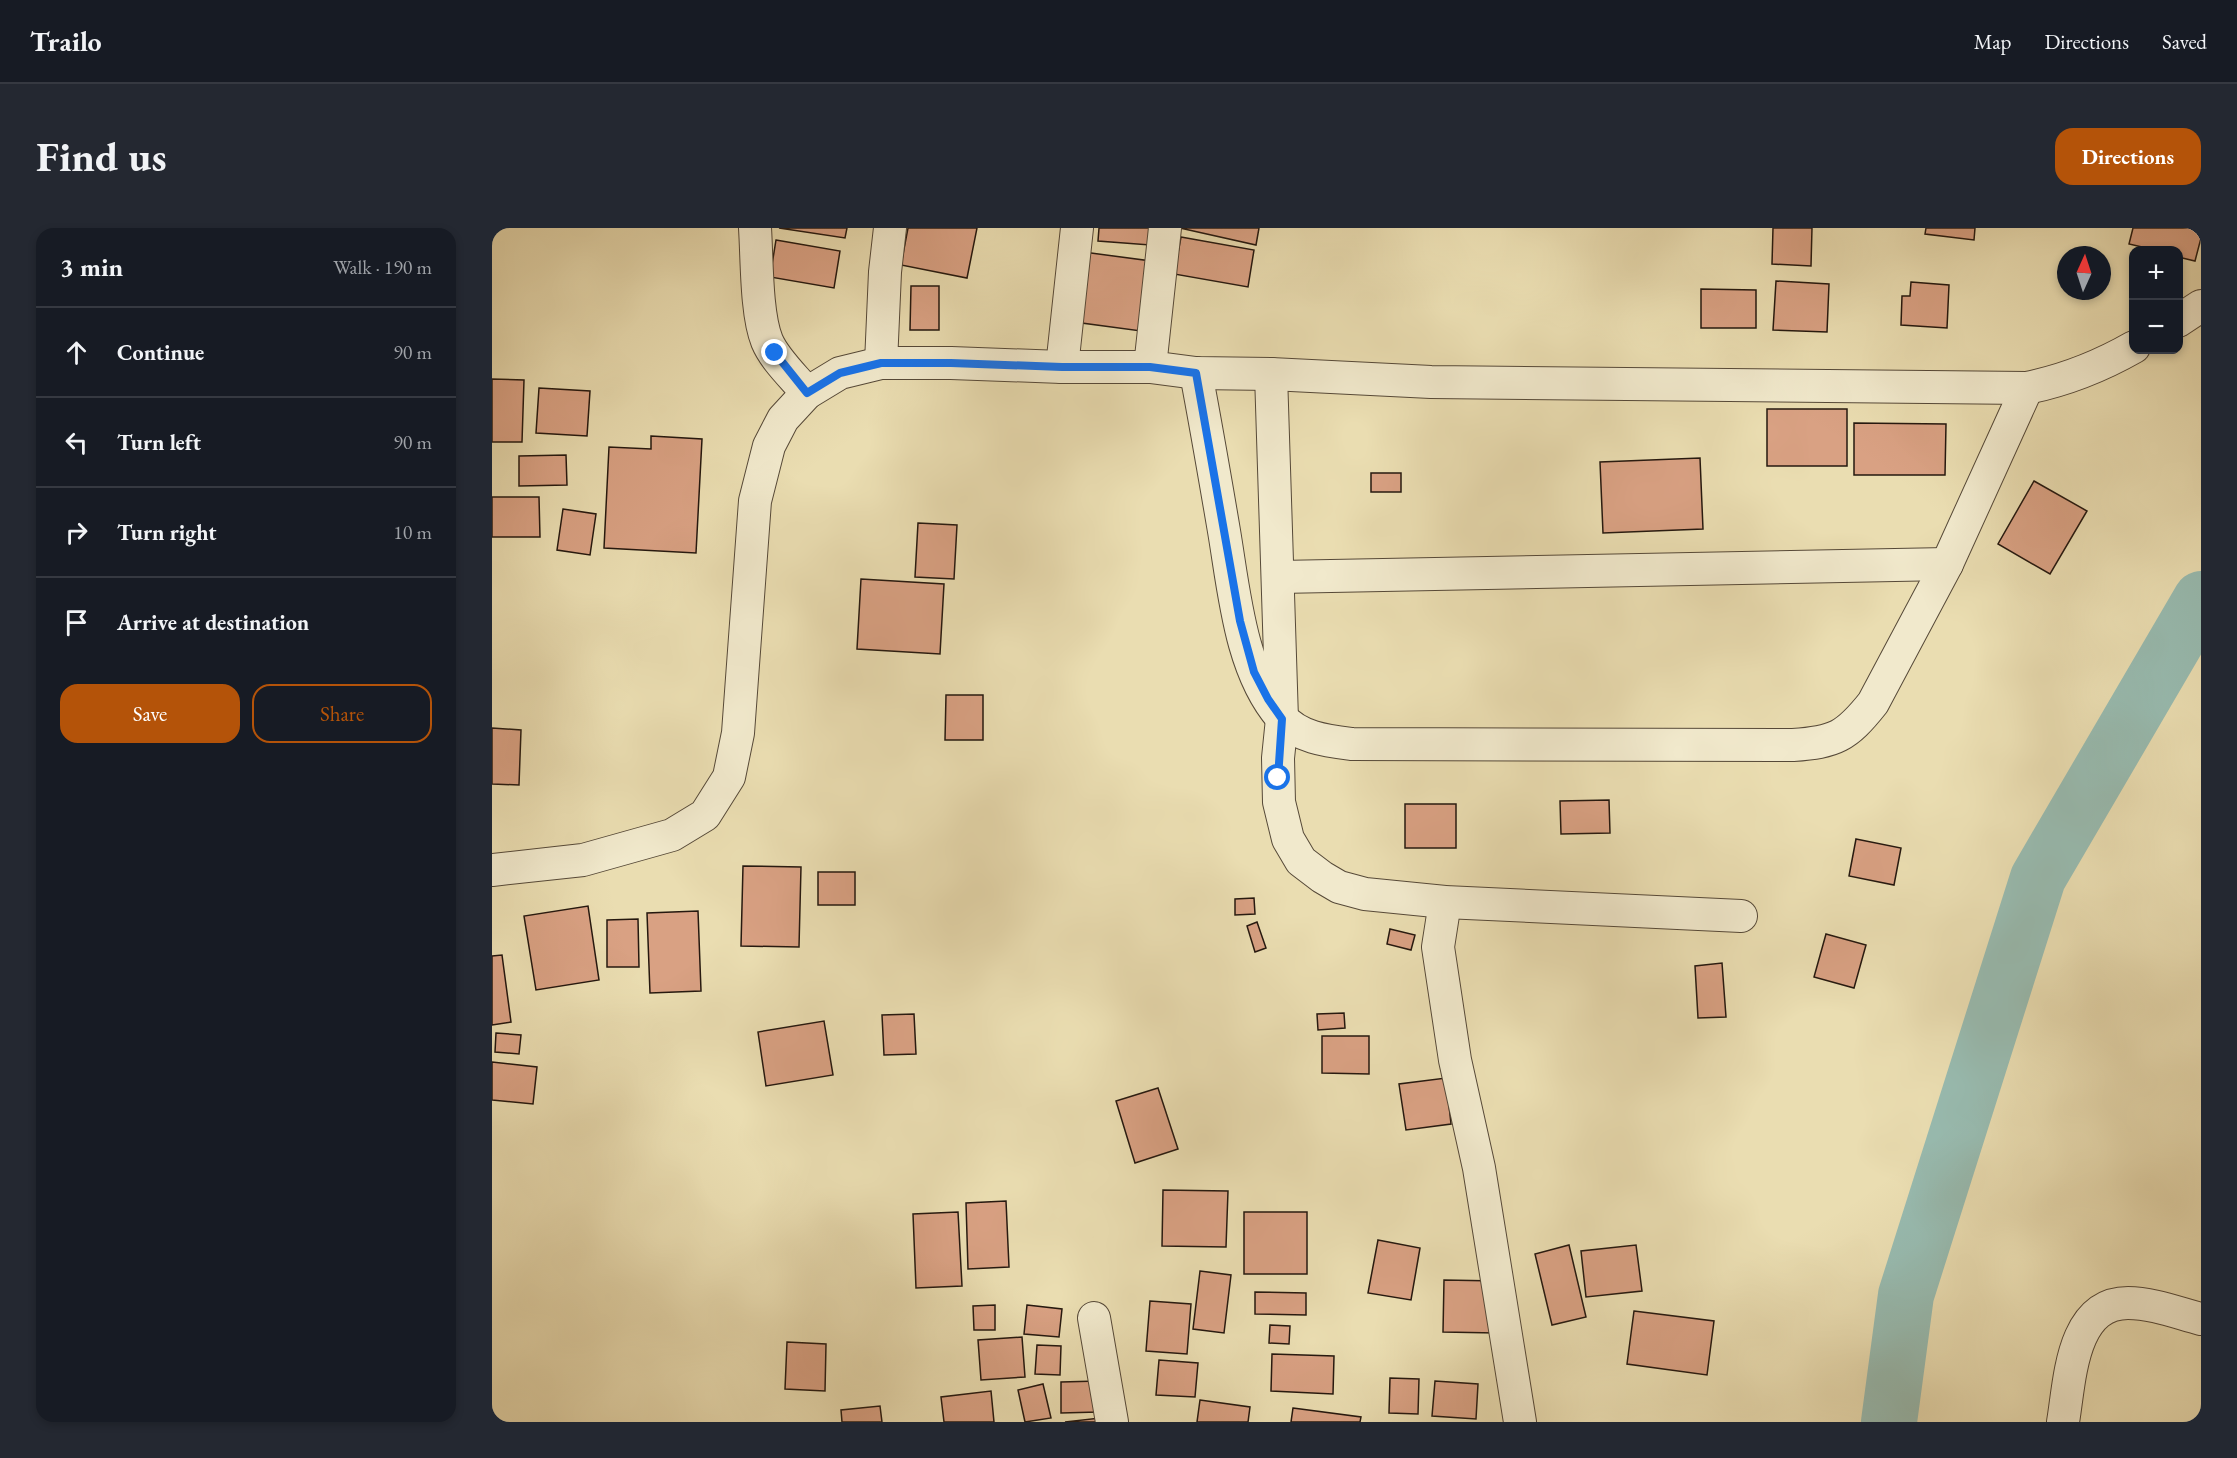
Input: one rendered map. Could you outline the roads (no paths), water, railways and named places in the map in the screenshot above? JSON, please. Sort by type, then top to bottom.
[{"type":"street","points":[[755,228],[762,325],[775,353],[807,393]]},
{"type":"street","points":[[881,363],[885,272],[890,228]]},
{"type":"street","points":[[1062,367],[1077,228]]},
{"type":"street","points":[[1150,367],[1166,228]]},
{"type":"street","points":[[2183,318],[2201,306]]},
{"type":"street","points":[[492,870],[583,860],[672,835],[705,814],[729,777],[738,733],[755,501],[769,446],[783,419],[807,393],[840,373],[881,363],[951,363],[1150,367],[1196,373],[1271,374],[1431,382],[2027,388],[2060,381],[2103,365],[2129,349]]},
{"type":"street","points":[[1196,373],[1240,621],[1254,672],[1282,719],[1304,734],[1326,741],[1352,744],[1793,746],[1820,743],[1841,736],[1857,723],[1873,704],[1947,564],[2027,388]]},
{"type":"street","points":[[1271,374],[1282,719],[1278,758],[1279,802],[1288,839],[1301,861],[1339,887],[1365,894],[1445,902],[1741,916]]},
{"type":"street","points":[[1279,577],[1947,564]]},
{"type":"street","points":[[1445,902],[1438,946],[1441,969],[1455,1060],[1479,1168],[1521,1422]]},
{"type":"street","points":[[2063,1422],[2074,1354],[2083,1330],[2094,1315],[2109,1306],[2126,1303],[2142,1304],[2201,1319]]},
{"type":"street","points":[[1094,1318],[1112,1422]]},
{"type":"waterway","points":[[1889,1422],[1906,1295],[2038,878],[2201,599]]}]
